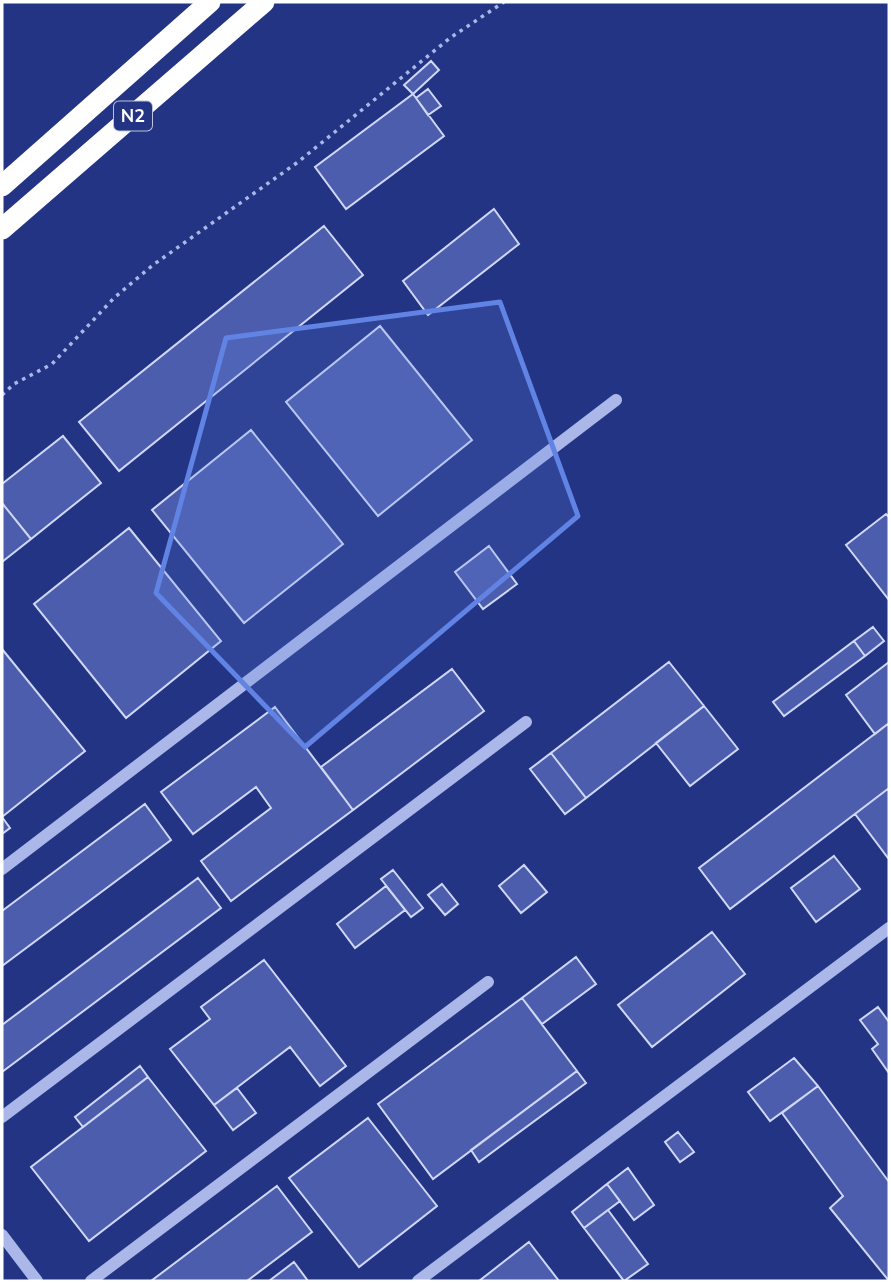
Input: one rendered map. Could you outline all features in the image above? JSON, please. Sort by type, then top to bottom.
[{"type":"highway","name":"N2","points":[[2,186],[210,2]]},
{"type":"highway","name":"N2","points":[[2,229],[264,2]]},
{"type":"street","points":[[2,869],[615,400]]},
{"type":"street","points":[[2,1117],[526,722]]},
{"type":"street","points":[[418,1281],[889,928]]},
{"type":"street","points":[[91,1281],[488,982]]},
{"type":"street","points":[[2,1235],[37,1281]]},
{"type":"path","points":[[2,395],[14,384],[52,364],[114,298],[153,265],[299,162],[450,38],[504,2]]},
{"type":"highlighted area","points":[[500,302],[578,516],[305,747],[156,593],[226,338]]},
{"type":"building","points":[[431,61],[439,70],[413,94],[404,85]]},
{"type":"building","points":[[428,89],[441,106],[428,115],[416,98]]},
{"type":"building","points":[[413,94],[444,136],[346,209],[315,167]]},
{"type":"building","points":[[494,209],[519,244],[428,315],[403,281]]},
{"type":"building","points":[[324,226],[363,275],[119,471],[79,422]]},
{"type":"building","points":[[380,326],[472,440],[378,516],[286,402]]},
{"type":"building","points":[[251,430],[343,544],[244,623],[152,510]]},
{"type":"building","points":[[63,436],[101,483],[31,539],[2,503],[2,484]]},
{"type":"building","points":[[2,503],[31,539],[2,562]]},
{"type":"building","points":[[886,514],[889,517],[889,600],[846,545]]},
{"type":"building","points":[[129,528],[221,641],[126,718],[34,604]]},
{"type":"building","points":[[489,546],[517,584],[483,609],[455,572]]},
{"type":"building","points":[[873,627],[884,641],[865,656],[854,641]]},
{"type":"building","points":[[854,641],[865,656],[784,716],[773,702]]},
{"type":"building","points":[[2,649],[85,751],[2,817]]},
{"type":"building","points":[[669,662],[704,706],[586,798],[551,753]]},
{"type":"building","points":[[889,662],[889,723],[875,734],[846,695]]},
{"type":"building","points":[[452,669],[484,711],[353,810],[321,767]]},
{"type":"building","points":[[704,706],[738,749],[690,786],[656,743]]},
{"type":"building","points":[[275,707],[353,810],[231,901],[201,861],[271,808],[256,787],[193,834],[161,792]]},
{"type":"building","points":[[889,723],[889,788],[730,909],[699,868]]},
{"type":"building","points":[[551,753],[586,798],[565,814],[530,769]]},
{"type":"building","points":[[889,788],[889,858],[888,858],[855,814]]},
{"type":"building","points":[[145,804],[171,840],[2,966],[2,911]]},
{"type":"building","points":[[2,817],[10,828],[2,834]]},
{"type":"building","points":[[834,856],[860,889],[816,922],[791,888]]},
{"type":"building","points":[[524,865],[547,892],[521,913],[499,886]]},
{"type":"building","points":[[393,870],[423,908],[411,917],[381,879]]},
{"type":"building","points":[[198,878],[221,908],[2,1072],[2,1025]]},
{"type":"building","points":[[442,884],[458,904],[445,915],[428,895]]},
{"type":"building","points":[[386,886],[405,910],[355,948],[337,924]]},
{"type":"building","points":[[712,932],[745,974],[652,1047],[618,1005]]},
{"type":"building","points":[[576,957],[596,984],[542,1024],[522,998]]},
{"type":"building","points":[[264,960],[346,1066],[320,1086],[290,1047],[214,1105],[170,1049],[210,1019],[201,1007]]},
{"type":"building","points":[[522,998],[577,1071],[433,1179],[378,1104]]},
{"type":"building","points":[[878,1007],[889,1022],[889,1073],[872,1049],[878,1044],[860,1020]]},
{"type":"building","points":[[794,1058],[818,1086],[770,1121],[748,1092]]},
{"type":"building","points":[[140,1066],[148,1077],[83,1127],[75,1117]]},
{"type":"building","points":[[577,1071],[586,1083],[479,1162],[471,1150]]},
{"type":"building","points":[[148,1077],[206,1151],[89,1241],[31,1167]]},
{"type":"building","points":[[818,1086],[889,1182],[889,1281],[830,1208],[843,1196],[782,1113]]},
{"type":"building","points":[[237,1088],[256,1113],[233,1130],[214,1105]]},
{"type":"building","points":[[368,1118],[437,1206],[359,1267],[289,1178]]},
{"type":"building","points":[[678,1132],[694,1152],[680,1162],[665,1142]]},
{"type":"building","points":[[628,1168],[654,1205],[634,1220],[607,1184]]},
{"type":"building","points":[[607,1184],[620,1201],[584,1228],[572,1212]]},
{"type":"building","points":[[277,1186],[312,1232],[247,1281],[151,1281]]},
{"type":"building","points":[[608,1210],[648,1264],[624,1281],[584,1228]]},
{"type":"building","points":[[529,1242],[559,1281],[479,1281]]},
{"type":"building","points":[[294,1262],[308,1281],[269,1281]]}]
